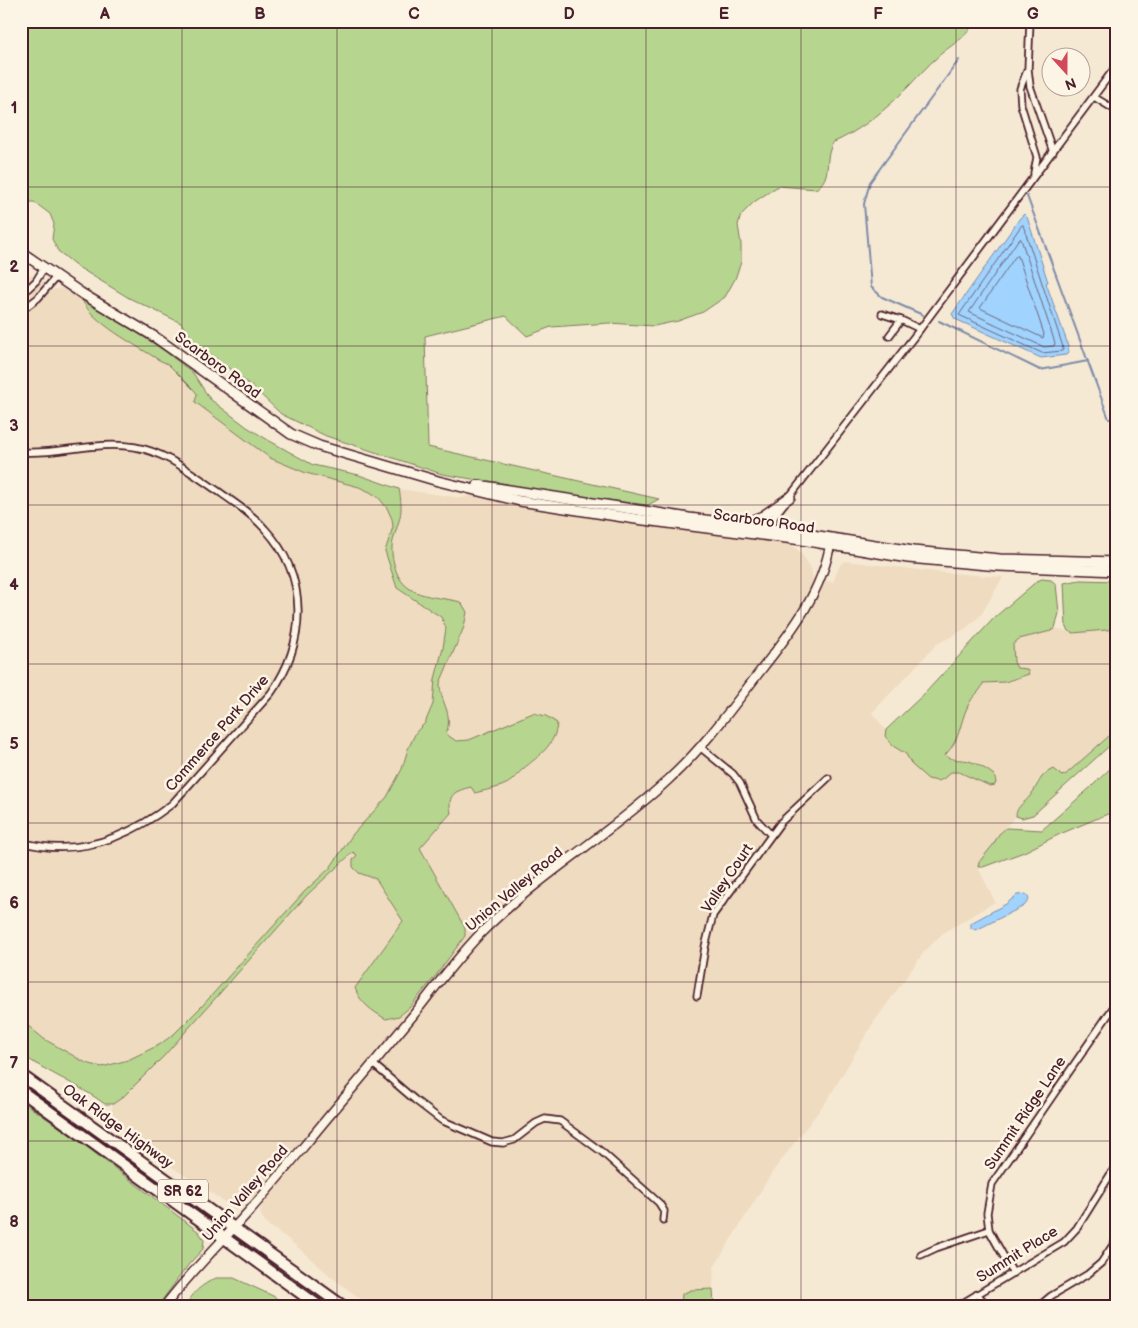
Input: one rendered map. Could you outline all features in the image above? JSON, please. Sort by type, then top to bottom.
[{"type":"highway","name":"Oak Ridge Highway","points":[[21,1075],[344,1307]]},
{"type":"highway","name":"Oak Ridge Highway","points":[[21,1091],[225,1236],[320,1307]]},
{"type":"main road","name":"Scarboro Road","points":[[21,252],[56,277],[155,337],[291,434],[319,446],[438,481],[520,501],[636,519],[767,531],[913,552],[960,556],[1117,562]]},
{"type":"main road","name":"Scarboro Road","points":[[411,473],[546,497],[741,524],[767,531]]},
{"type":"main road","points":[[741,524],[763,516],[790,497]]},
{"type":"main road","name":"Scarboro Road","points":[[831,541],[908,558],[952,563],[1117,569]]},
{"type":"street","points":[[1030,21],[1028,69],[1030,86],[1053,152]]},
{"type":"street","points":[[767,531],[776,514],[920,329],[1117,65]]},
{"type":"street","points":[[1028,69],[1020,89],[1021,105],[1037,157],[1034,175]]},
{"type":"street","points":[[1094,97],[1117,111]]},
{"type":"street","points":[[21,295],[36,281],[44,268]]},
{"type":"street","points":[[21,311],[38,298],[56,277]]},
{"type":"street","points":[[882,314],[920,329]]},
{"type":"street","points":[[888,336],[901,320]]},
{"type":"street","name":"Commerce Park Drive","points":[[21,452],[35,453],[105,445],[135,447],[159,454],[180,465],[254,517],[278,544],[291,570],[299,611],[294,648],[279,681],[271,693],[172,804],[133,830],[88,846],[50,848],[21,842]]},
{"type":"street","name":"Union Valley Road","points":[[164,1307],[181,1284],[234,1227],[373,1064],[462,953],[494,921],[642,804],[670,779],[700,747],[804,613],[813,596],[828,556],[831,541]]},
{"type":"street","points":[[700,747],[733,774],[740,783],[757,820],[771,835]]},
{"type":"street","name":"Valley Court","points":[[697,996],[705,947],[713,915],[781,822],[828,778]]},
{"type":"street","name":"Summit Ridge Lane","points":[[1012,1273],[989,1230],[987,1213],[992,1184],[1117,1002]]},
{"type":"street","points":[[373,1064],[441,1120],[492,1142],[503,1143],[514,1140],[536,1123],[545,1119],[560,1121],[602,1152],[659,1203],[664,1211],[663,1220]]},
{"type":"street","name":"Summit Place","points":[[956,1307],[1064,1242],[1077,1228],[1117,1164]]},
{"type":"street","points":[[921,1255],[989,1230]]},
{"type":"street","points":[[1038,1307],[1051,1296],[1088,1274],[1101,1263],[1117,1239]]},
{"type":"street","points":[[978,1294],[989,1307]]},
{"type":"shaded area","points":[[25,261],[29,268],[29,274],[40,282],[43,281],[43,285],[50,291],[60,288],[68,289],[82,299],[86,308],[104,324],[168,364],[195,391],[196,398],[270,458],[306,473],[359,487],[379,498],[387,508],[392,519],[393,527],[385,551],[396,588],[441,617],[446,628],[435,679],[433,704],[425,723],[416,732],[402,769],[387,797],[330,868],[304,892],[203,1005],[174,1034],[159,1045],[128,1060],[102,1067],[86,1063],[44,1039],[21,1020],[21,264]]},
{"type":"shaded area","points":[[399,489],[462,498],[475,494],[521,506],[563,514],[783,540],[797,549],[803,556],[811,568],[813,579],[833,582],[840,565],[845,561],[936,572],[1003,577],[981,615],[965,629],[937,644],[872,713],[886,730],[885,736],[893,746],[946,775],[951,772],[959,772],[990,786],[996,782],[994,775],[967,760],[948,758],[945,755],[970,700],[983,683],[1005,682],[1027,675],[1021,668],[1017,668],[1014,662],[1013,644],[1019,639],[1051,631],[1055,628],[1073,633],[1117,629],[1117,729],[1065,775],[1038,780],[1031,796],[1016,811],[1016,816],[999,834],[993,845],[979,862],[978,867],[995,902],[943,933],[924,952],[872,1025],[828,1099],[773,1171],[714,1267],[713,1289],[691,1290],[682,1294],[681,1307],[372,1307],[335,1280],[288,1239],[268,1225],[261,1216],[260,1210],[262,1206],[252,1196],[239,1208],[235,1209],[148,1151],[122,1131],[113,1117],[111,1110],[113,1104],[123,1097],[164,1056],[307,895],[353,851],[358,854],[360,873],[376,879],[403,921],[355,988],[358,996],[367,1007],[376,1013],[399,1016],[434,978],[465,936],[434,873],[419,848],[447,819],[450,813],[449,802],[452,796],[459,790],[472,787],[475,793],[508,783],[542,754],[545,747],[552,742],[521,719],[469,740],[456,741],[446,734],[449,726],[440,683],[466,619],[440,597],[411,591],[397,577],[391,551],[402,504]]},
{"type":"green space","points":[[21,21],[974,21],[964,36],[936,58],[904,92],[867,123],[832,143],[828,155],[826,176],[816,189],[778,186],[754,202],[741,215],[738,225],[741,262],[735,279],[725,297],[703,312],[678,321],[654,326],[609,323],[551,327],[527,336],[506,316],[425,336],[428,447],[659,499],[648,505],[568,495],[442,474],[326,436],[281,414],[254,388],[195,342],[181,323],[129,298],[78,267],[58,251],[52,239],[54,224],[50,214],[34,202],[26,202],[24,215],[21,219]]},
{"type":"green space","points":[[82,299],[97,305],[166,352],[193,373],[210,399],[247,427],[268,440],[313,465],[359,475],[399,489],[401,511],[392,550],[393,561],[398,575],[411,590],[420,594],[461,602],[467,612],[464,627],[440,683],[442,697],[448,714],[446,734],[456,741],[469,740],[533,713],[546,716],[557,723],[554,737],[546,749],[509,783],[475,793],[471,787],[454,794],[450,801],[451,813],[420,848],[465,928],[465,936],[409,1008],[399,1016],[386,1019],[367,1006],[355,988],[403,921],[376,879],[359,873],[353,867],[353,860],[357,855],[353,852],[307,895],[164,1056],[123,1097],[113,1104],[105,1104],[21,1054],[21,1020],[44,1039],[86,1063],[102,1067],[128,1060],[159,1045],[174,1034],[203,1005],[304,892],[330,868],[353,834],[387,797],[402,769],[416,732],[425,723],[433,704],[435,679],[446,628],[441,617],[397,588],[385,551],[393,527],[392,519],[387,508],[379,498],[359,487],[306,473],[270,458],[195,402],[197,394],[195,391],[168,364],[104,325],[86,307]]},
{"type":"green space","points":[[1042,579],[1051,580],[1056,584],[1059,613],[1055,628],[1051,631],[1019,639],[1013,644],[1014,662],[1017,668],[1027,669],[1029,674],[1005,682],[983,683],[981,689],[973,697],[966,709],[955,742],[945,755],[953,759],[969,761],[982,767],[994,775],[995,785],[990,786],[959,772],[951,772],[938,781],[928,779],[912,765],[906,754],[893,746],[885,736],[886,730],[927,691],[995,617],[1037,581]]},
{"type":"green space","points":[[1080,580],[1117,581],[1117,629],[1073,633],[1068,631],[1066,627],[1064,583]]},
{"type":"green space","points":[[1117,729],[1117,739],[1033,815],[1022,818],[1016,816],[1019,807],[1030,796],[1045,774],[1054,769],[1061,776],[1065,775]]},
{"type":"green space","points":[[1117,762],[1117,810],[1060,834],[1024,852],[983,867],[978,867],[979,862],[993,845],[999,834],[1006,828],[1042,830]]},
{"type":"green space","points":[[21,1101],[71,1135],[199,1232],[204,1240],[203,1249],[189,1264],[157,1307],[21,1307]]},
{"type":"green space","points":[[216,1278],[234,1278],[273,1296],[290,1307],[185,1307],[198,1290]]},
{"type":"green space","points":[[713,1289],[714,1307],[681,1307],[682,1294],[691,1290]]},
{"type":"water","points":[[1024,214],[1027,217],[1048,282],[1046,283],[1067,342],[1069,352],[1066,355],[1041,358],[955,319],[952,314]]},
{"type":"water","points":[[1026,894],[1029,900],[1024,906],[976,930],[971,928],[971,923],[1006,904],[1017,895]]},
{"type":"waterway","points":[[923,315],[882,297],[871,287],[864,204],[870,182],[959,60]]},
{"type":"waterway","points":[[1027,196],[1109,419],[1117,419]]},
{"type":"waterway","points":[[939,321],[1040,370],[1088,361]]}]
